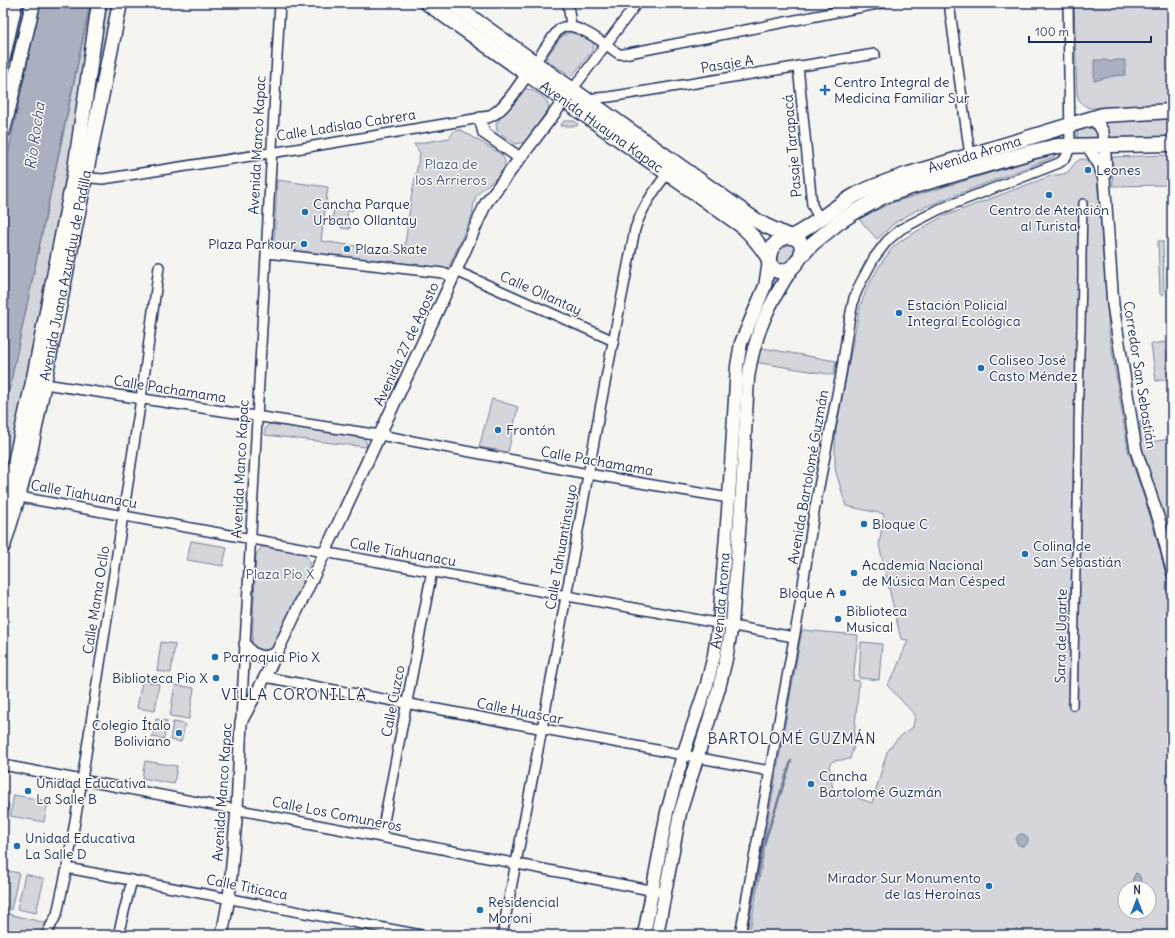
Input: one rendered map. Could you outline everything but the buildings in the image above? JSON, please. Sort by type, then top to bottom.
[{"type":"main road","points":[[3,57],[15,3]]},
{"type":"main road","points":[[3,131],[33,3]]},
{"type":"main road","name":"Avenida Juana Azurduy de Padilla","points":[[80,177],[99,3]]},
{"type":"main road","name":"Avenida Juana Azurduy de Padilla","points":[[3,546],[80,177],[120,3]]},
{"type":"main road","name":"Avenida Huayna Kapac","points":[[427,3],[531,68]]},
{"type":"main road","name":"Avenida Huayna Kapac","points":[[451,3],[531,68],[668,173],[750,233],[769,260]]},
{"type":"main road","name":"Avenida Huayna Kapac","points":[[568,95],[584,99],[751,217],[764,225],[790,236]]},
{"type":"main road","name":"Avenida Aroma","points":[[790,236],[807,229],[848,200],[873,186],[906,175],[1090,118],[1112,114],[1172,111]]},
{"type":"main road","name":"Avenida Aroma","points":[[657,935],[680,813],[719,688],[726,659],[732,625],[742,491],[748,378],[753,349],[762,322],[775,294],[797,262],[812,244],[838,222],[882,197],[1031,152],[1057,146],[1172,144]]},
{"type":"main road","points":[[790,236],[801,244],[802,250],[797,262],[784,271],[772,268],[769,260],[771,250],[775,243],[790,236]]},
{"type":"main road","name":"Avenida Aroma","points":[[644,935],[667,812],[683,755],[707,684],[714,655],[719,623],[729,498],[737,366],[742,343],[765,286],[769,260]]},
{"type":"main road","name":"Avenida Juana Azurduy de Padilla","points":[[3,509],[13,496]]},
{"type":"street","name":"Avenida Manco Kapac","points":[[222,935],[229,898],[237,809],[280,3]]},
{"type":"street","points":[[568,3],[571,26],[594,36],[619,54],[882,3]]},
{"type":"street","name":"Avenida 27 de Agosto","points":[[241,722],[278,651],[325,552],[455,274],[486,204],[638,3]]},
{"type":"street","points":[[948,3],[970,156]]},
{"type":"street","points":[[1068,3],[1068,126],[1070,146]]},
{"type":"street","name":"Calle Ladislao Cabrera","points":[[80,177],[103,179],[490,117],[503,106],[558,32],[562,28],[571,26]]},
{"type":"street","name":"Pasaje A","points":[[584,99],[609,97],[875,54]]},
{"type":"street","name":"Pasaje Tarapacá","points":[[798,66],[812,205],[820,220]]},
{"type":"street","points":[[480,118],[484,133],[520,158]]},
{"type":"street","name":"Corredor San Sebastián","points":[[1090,118],[1101,129],[1106,167],[1104,178],[1113,305],[1136,450],[1160,523],[1172,571]]},
{"type":"street","name":"Corredor San Sebastián","points":[[1087,145],[1104,178]]},
{"type":"street","name":"Avenida Bartolomé Guzmán","points":[[740,935],[794,636],[814,512],[842,369],[854,298],[874,258],[887,241],[901,229],[940,209],[1059,163],[1065,160],[1069,153],[1070,146]]},
{"type":"street","name":"Calle Tahuantinsuyo","points":[[502,935],[635,229],[639,215],[668,173]]},
{"type":"street","name":"Sara de Ugarte","points":[[1073,706],[1083,203]]},
{"type":"street","name":"Calle Ollantay","points":[[267,253],[455,274],[614,341]]},
{"type":"street","name":"Calle Mama Ocllo","points":[[46,935],[57,914],[67,868],[82,780],[141,399],[159,267]]},
{"type":"street","name":"Calle Pachamama","points":[[38,383],[380,434],[588,474],[729,498]]},
{"type":"street","name":"Calle Tiahuanacu","points":[[13,496],[794,636]]},
{"type":"street","name":"Calle Cuzco","points":[[381,837],[432,572]]},
{"type":"street","points":[[245,644],[248,650],[254,655],[260,657],[267,657],[278,651]]},
{"type":"street","name":"Calle Huascar","points":[[265,677],[770,771]]},
{"type":"street","name":"Calle Los Comuneros","points":[[3,765],[237,809],[665,893]]},
{"type":"street","name":"Calle Titicaca","points":[[67,868],[421,935]]},
{"type":"street","points":[[118,935],[132,880]]},
{"type":"green space","points":[[21,3],[27,3],[3,110],[3,81]]},
{"type":"green space","points":[[36,3],[40,3],[3,178],[3,149]]},
{"type":"green space","points":[[91,3],[62,219],[3,491],[3,419]]},
{"type":"green space","points":[[104,3],[115,3],[86,150],[89,116]]},
{"type":"green space","points":[[1074,3],[1172,3],[1172,105],[1089,108],[1080,101],[1077,94]]},
{"type":"green space","points":[[568,33],[575,33],[582,36],[594,45],[592,51],[572,76],[548,62],[546,58],[561,37]]},
{"type":"green space","points":[[523,89],[531,90],[539,94],[546,101],[549,108],[525,142],[516,144],[497,131],[496,124]]},
{"type":"green space","points":[[1172,116],[1172,139],[1108,140],[1108,131],[1103,122]]},
{"type":"green space","points":[[564,121],[574,121],[578,124],[577,126],[560,126]]},
{"type":"green space","points":[[1081,128],[1095,129],[1097,134],[1096,139],[1079,139],[1077,133]]},
{"type":"green space","name":"Plaza de los Arrieros","points":[[455,130],[461,130],[502,155],[505,161],[505,167],[498,176],[476,196],[472,215],[447,269],[275,249],[277,180],[328,187],[321,241],[404,253],[411,199],[420,153],[414,144],[449,138]]},
{"type":"green space","points":[[1053,154],[1055,155],[1054,157],[917,210],[896,222],[877,239],[859,219],[891,203]]},
{"type":"green space","points":[[1170,155],[1170,185],[1113,186],[1112,157]]},
{"type":"green space","name":"Colina de San Sebastián","points":[[1081,159],[1088,160],[1094,166],[1097,176],[1109,332],[1128,450],[1148,509],[1168,580],[1172,610],[1172,660],[1170,689],[1172,738],[1172,935],[749,935],[802,630],[858,635],[853,680],[859,681],[853,749],[850,759],[833,761],[829,765],[833,789],[872,803],[887,752],[897,739],[913,727],[915,715],[887,685],[895,672],[908,640],[901,639],[879,545],[884,514],[846,506],[835,469],[836,428],[860,307],[867,288],[880,265],[893,247],[905,238],[942,217],[1053,175],[1060,175],[1068,172],[1074,164]]},
{"type":"green space","points":[[344,203],[353,204],[352,211],[348,211],[346,223],[350,224],[350,229],[341,228],[341,224],[332,223],[334,208],[343,209]]},
{"type":"green space","points":[[1158,241],[1163,241],[1163,295],[1160,294]]},
{"type":"green space","points":[[788,242],[792,243],[797,250],[790,261],[783,265],[777,263],[775,257],[777,252]]},
{"type":"green space","points":[[771,274],[782,277],[758,323],[728,619],[724,617],[739,392],[744,356],[750,333]]},
{"type":"green space","points":[[1165,342],[1169,379],[1156,381],[1151,344]]},
{"type":"green space","points":[[757,347],[836,361],[834,375],[754,362]]},
{"type":"green space","name":"Frontón","points":[[492,399],[518,407],[508,452],[479,447]]},
{"type":"green space","points":[[1140,420],[1148,442],[1172,439],[1172,544],[1140,444]]},
{"type":"green space","points":[[269,424],[363,436],[367,444],[366,447],[265,435],[265,429]]},
{"type":"green space","points":[[191,541],[227,547],[223,566],[187,560]]},
{"type":"green space","name":"Plaza Pío X","points":[[267,546],[302,552],[309,561],[309,569],[273,646],[270,650],[259,653],[252,646],[256,554],[262,547]]},
{"type":"green space","points":[[723,629],[727,630],[716,681],[694,750],[690,749]]},
{"type":"green space","points":[[161,642],[175,644],[171,673],[157,671]]},
{"type":"green space","points":[[861,642],[882,644],[879,680],[859,678]]},
{"type":"green space","points":[[142,681],[159,684],[155,711],[137,708]]},
{"type":"green space","points":[[175,685],[194,688],[189,719],[170,716]]},
{"type":"green space","points":[[156,719],[167,721],[164,739],[152,737]]},
{"type":"green space","points":[[173,722],[185,724],[181,742],[170,740]]},
{"type":"green space","points":[[145,761],[177,766],[174,784],[142,778]]},
{"type":"green space","points":[[685,765],[689,766],[662,886],[658,886],[670,820]]},
{"type":"green space","points":[[14,795],[48,801],[44,822],[10,816]]},
{"type":"green space","points":[[3,803],[9,804],[3,835]]},
{"type":"green space","points":[[3,870],[19,873],[11,910],[3,908]]},
{"type":"green space","points":[[25,874],[44,879],[36,913],[17,909]]},
{"type":"green space","points":[[3,913],[47,923],[40,935],[3,935]]},
{"type":"water","name":"Río Rocha","points":[[40,3],[90,3],[3,419],[3,178]]},
{"type":"water","points":[[1094,60],[1106,60],[1111,62],[1115,60],[1125,60],[1125,75],[1113,76],[1094,81]]},
{"type":"water","points":[[1020,834],[1024,834],[1028,840],[1024,846],[1020,846],[1016,842],[1016,838]]},
{"type":"water","points":[[1136,873],[1139,875],[1141,880],[1133,880]]},
{"type":"waterway","points":[[746,935],[763,847],[791,761]]},
{"type":"place","name":"Centro Integral de Medicina Familiar Sur","points":[[825,90]]},
{"type":"place","name":"Leones","points":[[1088,170]]},
{"type":"place","name":"Centro de Atención al Turista","points":[[1049,195]]},
{"type":"place","name":"Cancha Parque Urbano Ollantay","points":[[305,212]]},
{"type":"place","name":"Plaza Parkour","points":[[304,244]]},
{"type":"place","name":"Plaza Skate","points":[[347,249]]},
{"type":"place","name":"Estación Policial Integral Ecológica","points":[[899,313]]},
{"type":"place","name":"Coliseo José Casto Méndez","points":[[981,368]]},
{"type":"place","name":"Frontón","points":[[498,430]]},
{"type":"place","name":"Bloque C","points":[[864,524]]},
{"type":"place","name":"Colina de San Sebastián","points":[[1025,554]]},
{"type":"place","name":"Academia Nacional de Música Man Césped","points":[[854,573]]},
{"type":"place","name":"Bloque A","points":[[843,593]]},
{"type":"place","name":"Biblioteca Musical","points":[[838,619]]},
{"type":"place","name":"Parroquia Pio X","points":[[215,657]]},
{"type":"place","name":"Biblioteca Pio X","points":[[216,678]]},
{"type":"place","name":"Colegio Ítalo Boliviano","points":[[179,733]]},
{"type":"place","name":"Cancha Bartolomé Guzmán","points":[[811,784]]},
{"type":"place","name":"Unidad Educativa La Salle B","points":[[28,791]]},
{"type":"place","name":"Unidad Educativa La Salle D","points":[[17,846]]},
{"type":"place","name":"Mirador Sur Monumento de las Heroínas","points":[[989,886]]},
{"type":"place","name":"Residencial Moroni","points":[[480,910]]},
{"type":"district","name":"VILLA CORONILLA","points":[[294,695]]},
{"type":"district","name":"BARTOLOMÉ GUZMÁN","points":[[792,739]]}]
